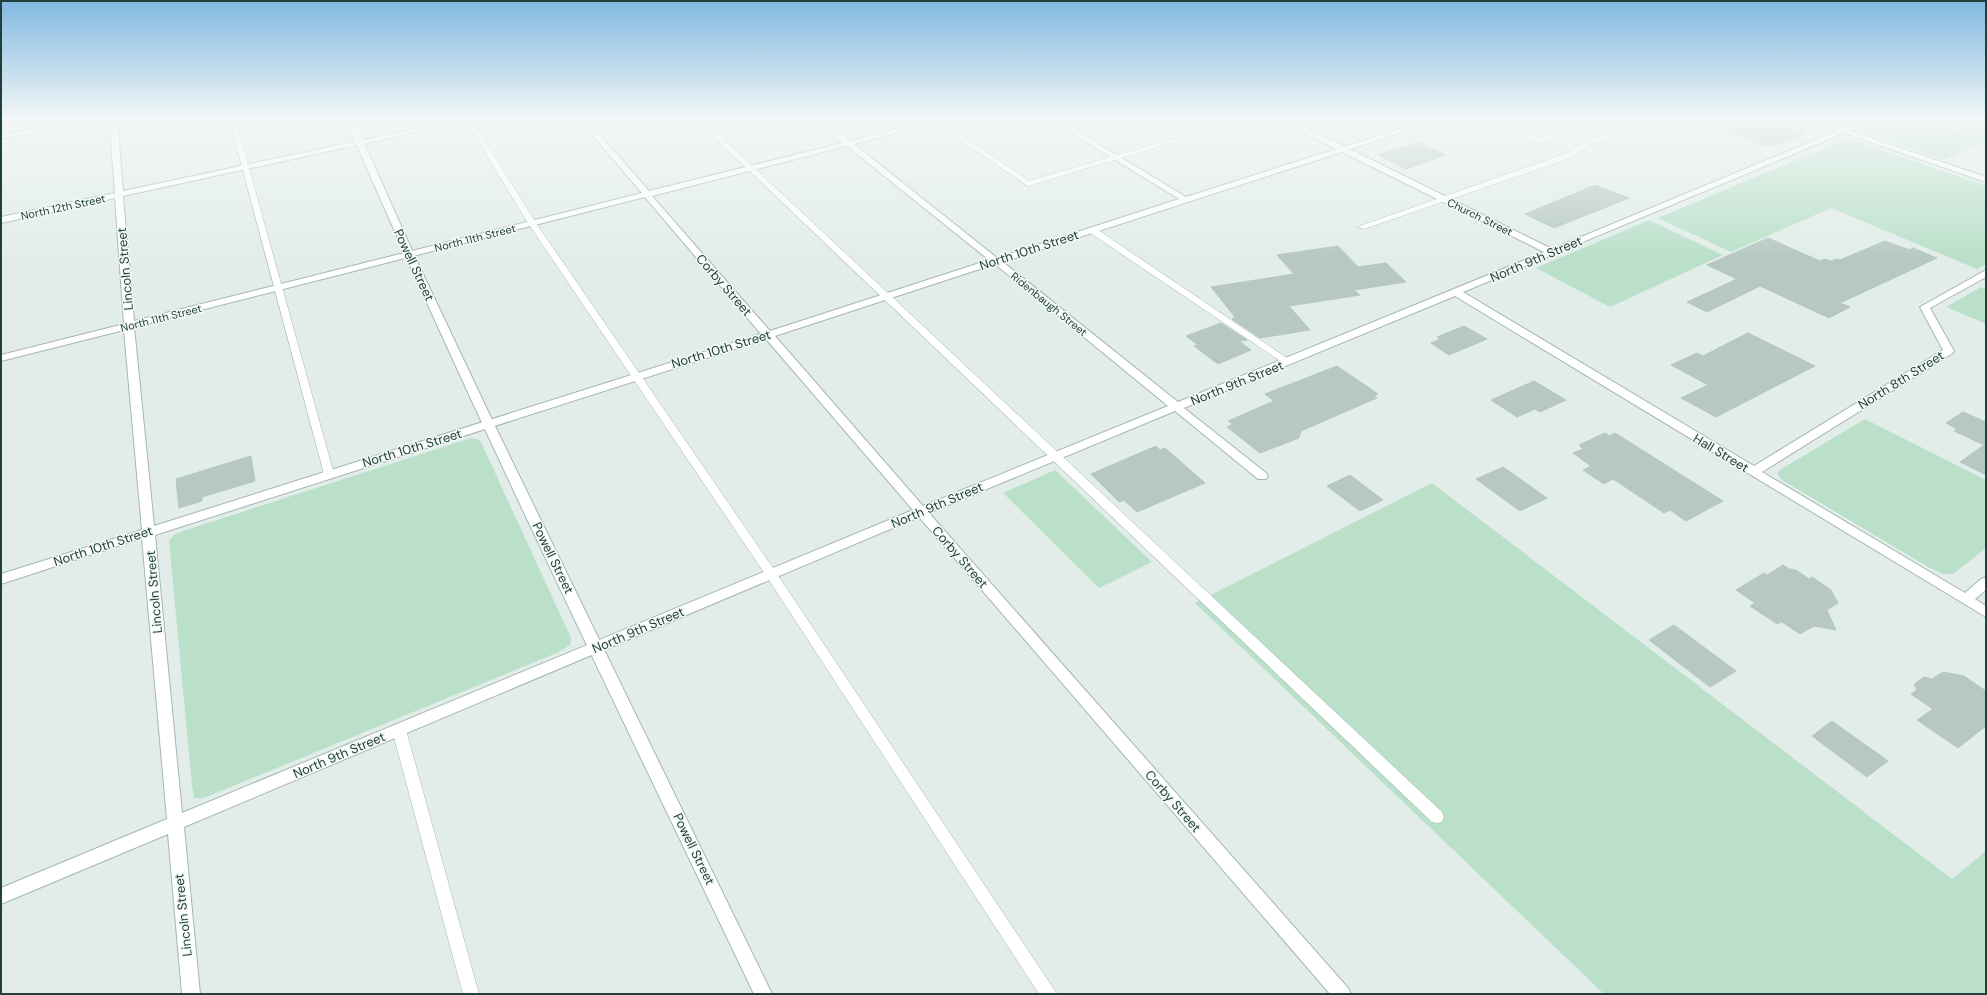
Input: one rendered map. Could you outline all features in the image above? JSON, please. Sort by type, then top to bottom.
[{"type":"street","name":"Lincoln Street","points":[[116,164],[129,326],[174,824],[191,994]]},
{"type":"street","name":"North 12th Street","points":[[1,220],[262,164]]},
{"type":"street","name":"Powell Street","points":[[369,164],[409,255],[488,424],[763,994]]},
{"type":"street","name":"Corby Street","points":[[621,164],[767,335],[1342,994]]},
{"type":"street","name":"North 11th Street","points":[[1,358],[646,194],[769,164]]},
{"type":"street","name":"Ridenbaugh Street","points":[[874,164],[1262,476]]},
{"type":"street","points":[[1126,164],[1186,200]]},
{"type":"street","name":"North 10th Street","points":[[1,579],[767,335],[1295,164]]},
{"type":"street","name":"Church Street","points":[[1373,164],[1551,252]]},
{"type":"street","name":"North 9th Street","points":[[1,896],[1056,455],[1288,362],[1763,164]]},
{"type":"street","points":[[1941,164],[1986,180]]},
{"type":"street","name":"North 8th Street","points":[[1753,472],[1948,351],[1925,307],[1986,273]]},
{"type":"street","name":"Hall Street","points":[[1456,292],[1986,612]]},
{"type":"street","points":[[1966,600],[1986,582]]},
{"type":"lane","points":[[244,164],[328,474]]},
{"type":"lane","points":[[495,164],[532,223],[770,574],[1049,994]]},
{"type":"lane","points":[[746,164],[1056,455],[1437,817]]},
{"type":"lane","points":[[999,164],[1028,184],[1093,164]]},
{"type":"lane","points":[[1361,227],[1542,164]]},
{"type":"lane","points":[[1092,230],[1288,362]]},
{"type":"lane","points":[[399,730],[471,994]]},
{"type":"green space","points":[[1786,164],[1924,164],[1986,186],[1986,264],[1977,269],[1831,208],[1731,252],[1658,218]]},
{"type":"green space","points":[[1649,220],[1723,255],[1610,307],[1536,268]]},
{"type":"green space","points":[[1981,287],[1986,289],[1986,324],[1946,307]]},
{"type":"green space","points":[[1865,419],[1986,480],[1986,548],[1953,574],[1943,574],[1930,568],[1782,480],[1777,474],[1780,470]]},
{"type":"green space","points":[[471,438],[477,439],[481,442],[571,638],[570,645],[559,652],[204,798],[194,798],[169,541],[174,535],[186,530]]},
{"type":"green space","points":[[1055,470],[1152,562],[1099,588],[1003,493]]},
{"type":"green space","points":[[1432,483],[1952,879],[1986,851],[1986,994],[1604,994],[1195,603]]},
{"type":"building","points":[[1397,164],[1419,164],[1406,169]]},
{"type":"building","points":[[1595,185],[1629,198],[1554,228],[1525,214]]},
{"type":"building","points":[[1768,238],[1820,261],[1825,259],[1831,261],[1837,259],[1840,260],[1885,241],[1910,250],[1913,248],[1937,258],[1840,303],[1850,307],[1829,318],[1760,286],[1707,312],[1687,302],[1737,279],[1707,265]]},
{"type":"building","points":[[1338,246],[1358,267],[1386,263],[1406,282],[1354,290],[1360,295],[1289,306],[1310,330],[1260,338],[1232,319],[1235,317],[1211,287],[1294,274],[1277,255]]},
{"type":"building","points":[[1221,323],[1247,340],[1239,341],[1251,350],[1218,364],[1194,346],[1198,345],[1186,336]]},
{"type":"building","points":[[1464,326],[1487,339],[1449,355],[1431,343],[1441,339],[1437,337]]},
{"type":"building","points":[[1748,333],[1815,366],[1716,417],[1681,398],[1708,385],[1671,365],[1697,353],[1703,356]]},
{"type":"building","points":[[1337,366],[1378,394],[1374,396],[1377,398],[1301,431],[1299,438],[1260,453],[1227,427],[1233,424],[1228,421],[1274,401],[1265,394]]},
{"type":"building","points":[[1534,381],[1566,400],[1540,412],[1535,409],[1517,417],[1491,400]]},
{"type":"building","points":[[1963,412],[1986,422],[1986,475],[1960,462],[1984,445],[1954,431],[1957,429],[1946,423]]},
{"type":"building","points":[[1605,433],[1609,436],[1615,433],[1723,501],[1686,521],[1670,510],[1664,513],[1613,479],[1604,484],[1583,470],[1591,466],[1573,453],[1583,449],[1579,445]]},
{"type":"building","points":[[1156,446],[1160,450],[1165,448],[1205,483],[1137,512],[1124,500],[1119,502],[1091,474]]},
{"type":"building","points":[[251,456],[255,481],[202,497],[202,501],[179,508],[176,479]]},
{"type":"building","points":[[1503,467],[1547,498],[1520,511],[1476,479]]},
{"type":"building","points":[[1350,475],[1383,500],[1360,511],[1327,486]]},
{"type":"building","points":[[1783,565],[1789,569],[1796,570],[1809,579],[1812,577],[1831,590],[1838,603],[1827,610],[1836,630],[1814,626],[1800,634],[1782,622],[1777,624],[1750,606],[1755,603],[1736,590],[1764,573],[1767,575]]},
{"type":"building","points":[[1674,625],[1736,671],[1710,687],[1649,640]]},
{"type":"building","points":[[1943,672],[1964,676],[1986,691],[1986,726],[1958,748],[1917,720],[1933,709],[1911,694],[1917,690],[1914,684],[1924,677],[1932,679]]},
{"type":"building","points":[[1832,721],[1888,761],[1867,777],[1812,736]]}]
